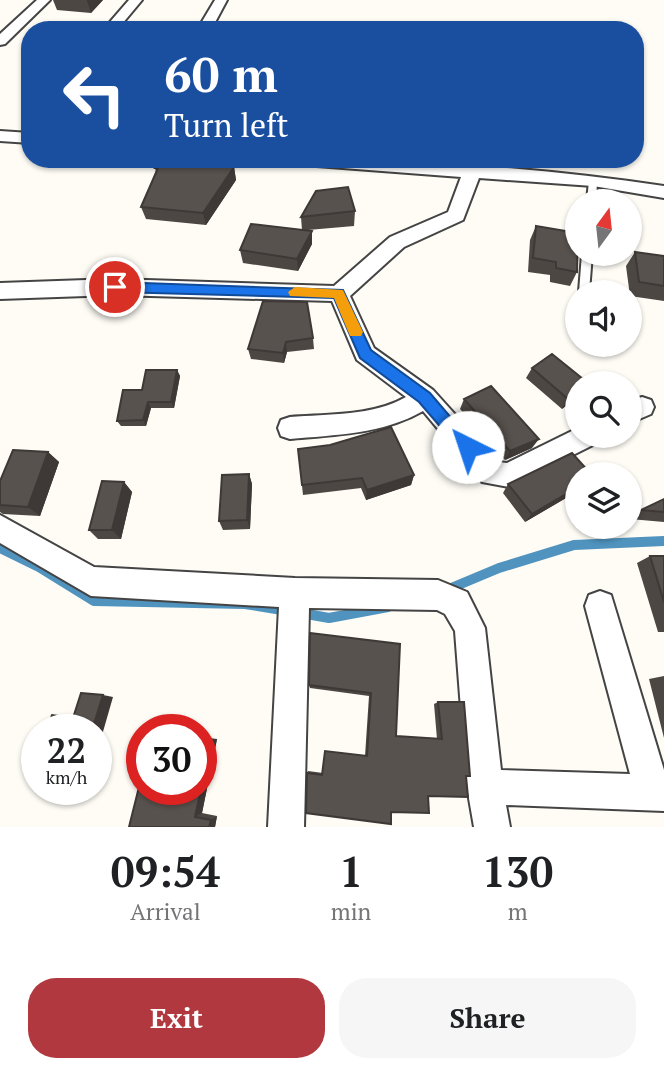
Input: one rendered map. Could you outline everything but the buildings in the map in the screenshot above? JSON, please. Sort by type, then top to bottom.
[{"type":"street","points":[[21,21],[44,0]]},
{"type":"street","points":[[118,21],[136,0]]},
{"type":"street","points":[[209,21],[221,0]]},
{"type":"street","points":[[0,41],[21,21]]},
{"type":"street","points":[[0,137],[21,136]]},
{"type":"street","points":[[416,168],[593,181],[664,192]]},
{"type":"street","points":[[0,291],[115,287],[338,294],[397,242],[456,215],[472,172]]},
{"type":"street","points":[[338,294],[365,354],[425,397],[491,474],[509,475],[565,447]]},
{"type":"street","points":[[290,428],[365,421],[414,406],[425,397]]},
{"type":"street","points":[[0,528],[91,581],[295,593],[438,595],[456,603],[470,628],[485,787],[492,827]]},
{"type":"street","points":[[286,827],[295,593]]},
{"type":"street","points":[[485,787],[659,793],[600,606]]},
{"type":"lane","points":[[592,189],[593,181]]},
{"type":"waterway","points":[[444,591],[499,568],[574,545],[664,541]]},
{"type":"waterway","points":[[0,548],[39,567],[94,601],[245,604],[288,611]]},
{"type":"waterway","points":[[301,613],[329,618],[388,607]]},
{"type":"slow traffic","points":[[295,292],[338,294],[356,332]]},
{"type":"route","points":[[115,287],[338,294],[365,354],[425,397],[468,447]]}]
